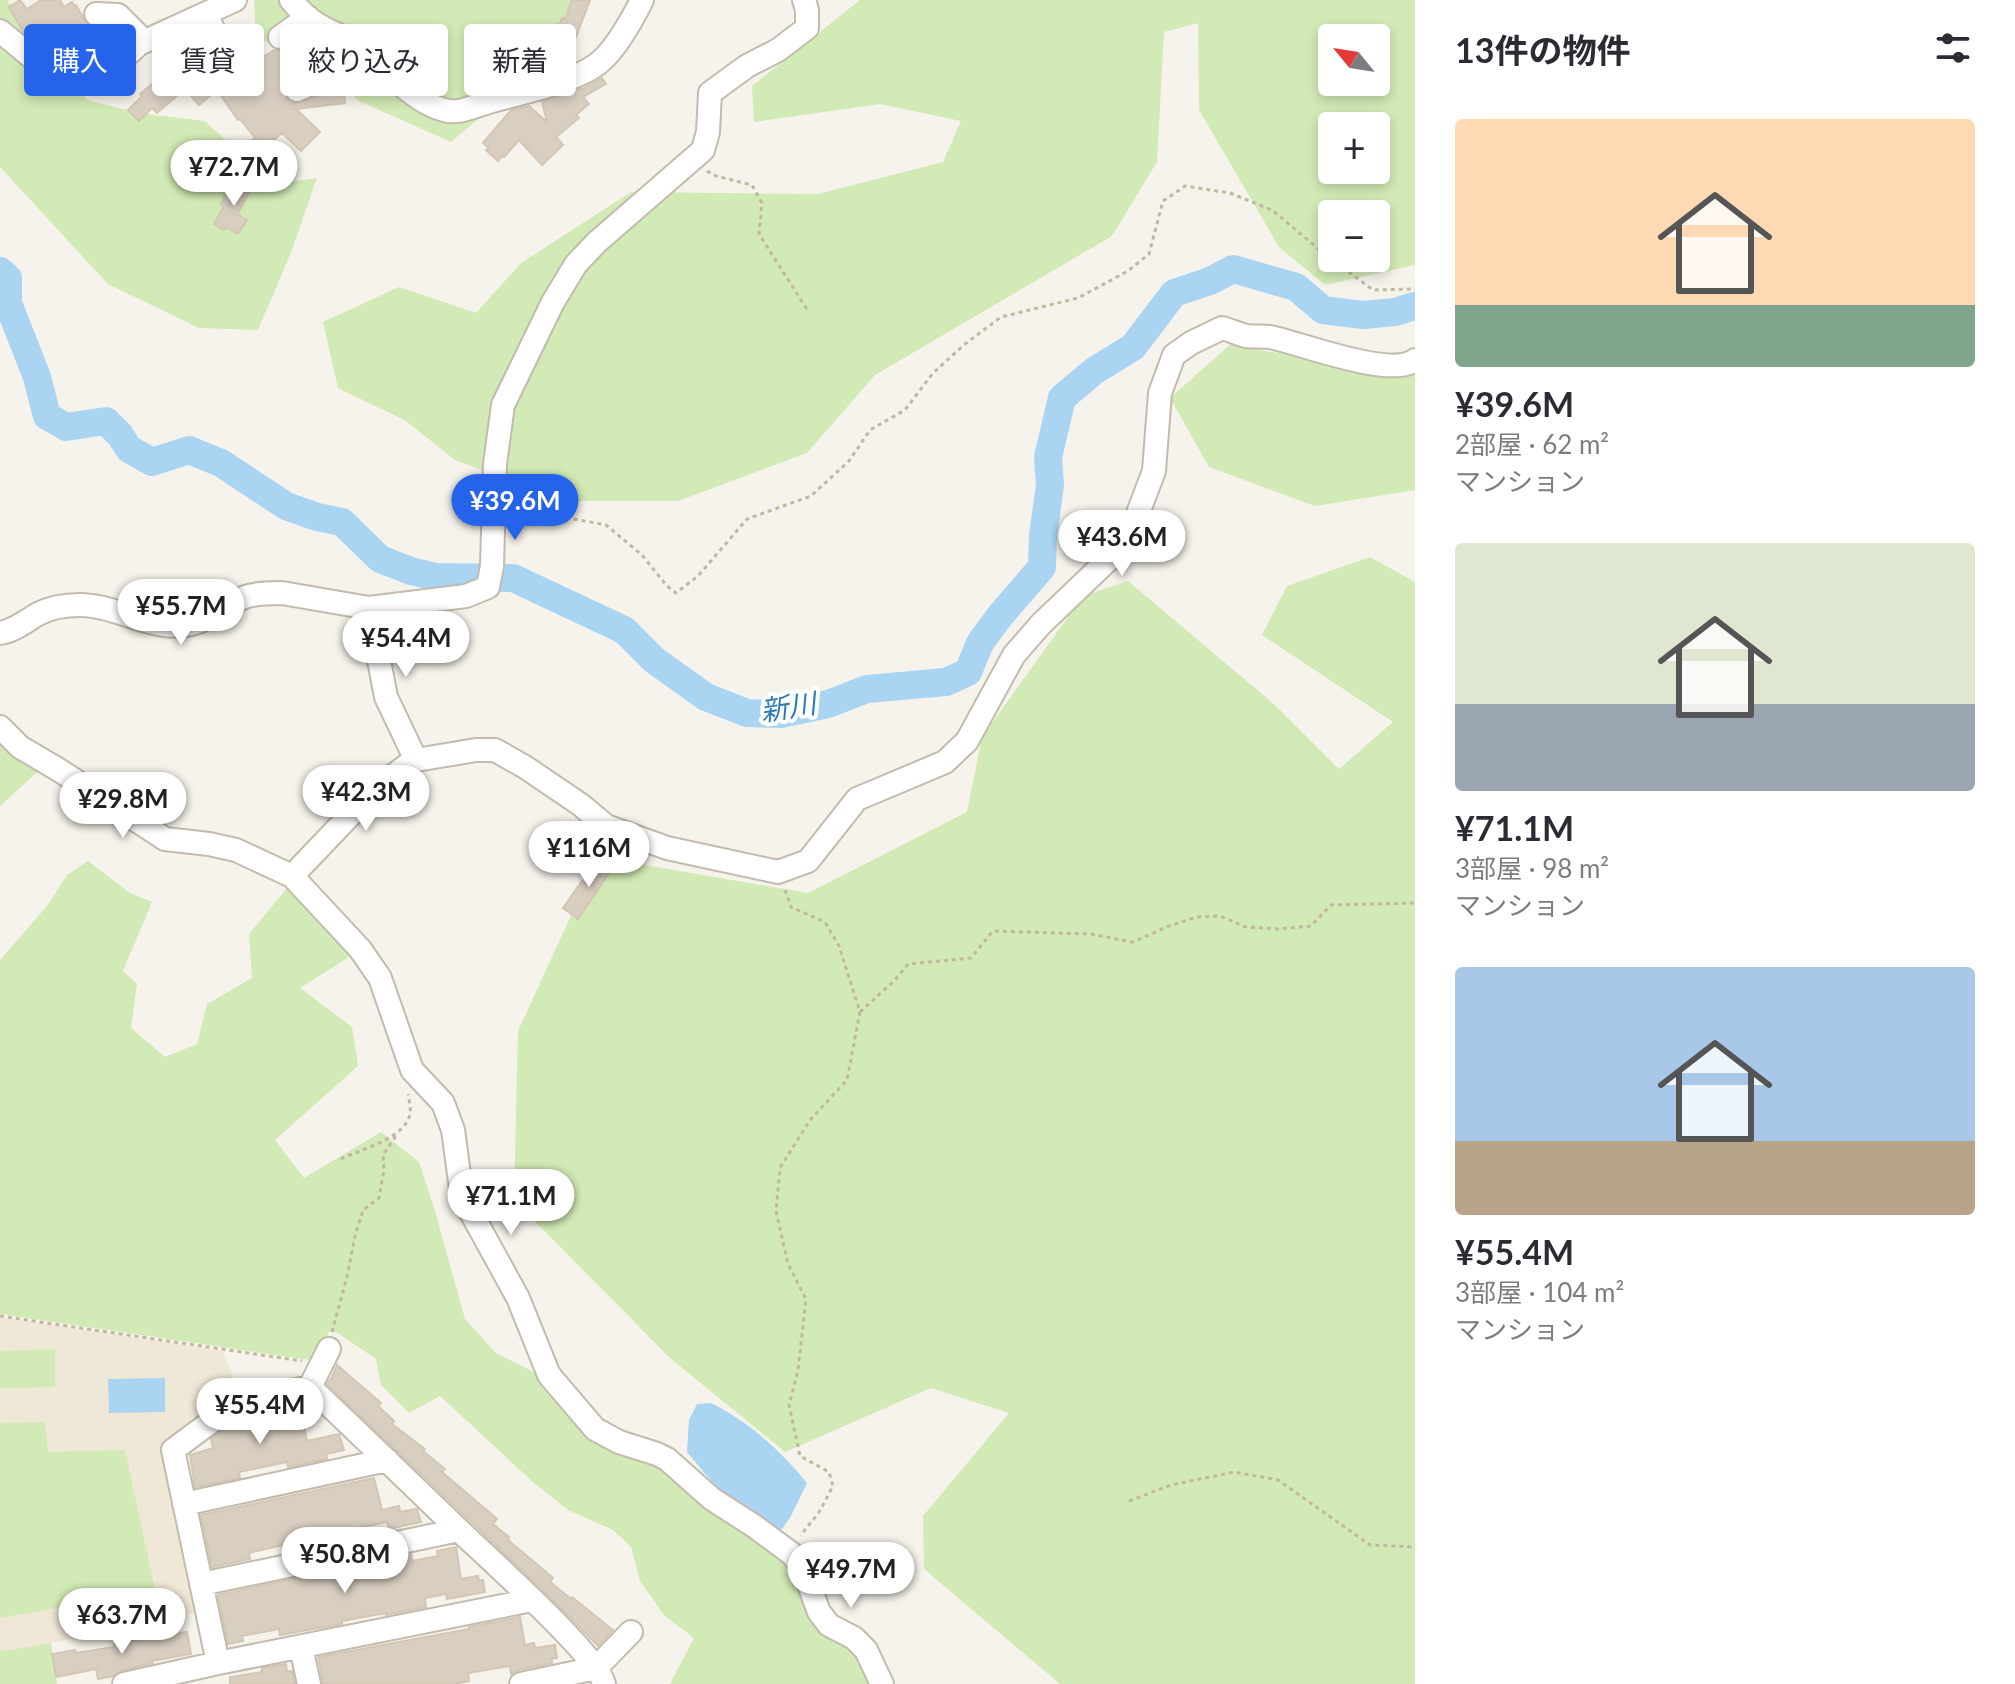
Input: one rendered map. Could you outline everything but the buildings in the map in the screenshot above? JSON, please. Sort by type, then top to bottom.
[{"type":"street","points":[[0,31],[67,83],[90,82],[105,75],[144,41],[232,0]]},
{"type":"street","points":[[416,96],[447,112],[540,89],[578,74],[601,62],[629,26],[642,0]]},
{"type":"street","points":[[0,633],[18,627],[41,612],[63,605],[84,604],[105,608],[165,625],[195,623],[246,597],[268,594],[282,593],[369,608],[466,596],[490,576],[495,464],[503,405],[553,302],[576,264],[597,242],[703,150],[708,132],[710,93],[807,28],[804,0]]},
{"type":"street","points":[[289,24],[300,7],[317,24]]},
{"type":"street","points":[[96,14],[118,15],[144,41]]},
{"type":"street","points":[[206,14],[211,24]]},
{"type":"street","points":[[292,876],[357,808],[386,781],[416,760],[476,750],[495,750],[581,805],[606,826],[667,848],[778,872],[808,861],[857,799],[945,762],[967,741],[1014,655],[1041,624],[1108,560],[1135,521],[1154,471],[1160,393],[1174,355],[1222,328],[1388,367],[1409,365],[1415,360]]},
{"type":"street","points":[[369,608],[386,697],[416,760]]},
{"type":"street","points":[[0,727],[20,747],[165,839],[236,850],[292,876],[360,949],[380,978],[412,1070],[443,1103],[453,1130],[462,1196],[518,1298],[549,1375],[595,1429],[619,1442],[667,1459],[712,1499],[792,1554],[803,1568],[819,1612],[829,1625],[854,1638],[866,1650],[882,1684]]},
{"type":"street","points":[[310,1387],[325,1357]]},
{"type":"street","points":[[310,1387],[532,1600],[584,1653],[600,1676]]},
{"type":"street","points":[[218,1663],[173,1450],[235,1404],[310,1387]]},
{"type":"street","points":[[184,1504],[387,1460]]},
{"type":"street","points":[[201,1584],[459,1530]]},
{"type":"street","points":[[124,1684],[532,1600]]},
{"type":"street","points":[[521,1684],[600,1676],[631,1632]]},
{"type":"street","points":[[301,1647],[309,1684]]},
{"type":"path","points":[[689,162],[716,176],[752,185],[762,203],[759,234],[808,311]]},
{"type":"path","points":[[493,516],[558,516],[606,525],[642,555],[676,593],[698,576],[747,519],[811,496],[849,461],[870,430],[905,410],[933,373],[1001,317],[1078,298],[1128,271],[1149,254],[1163,201],[1185,186],[1230,193],[1272,210],[1373,290],[1415,289]]},
{"type":"path","points":[[778,872],[791,907],[825,922],[839,946],[860,1012],[847,1080],[810,1120],[780,1168],[776,1211],[788,1264],[806,1299],[798,1370],[789,1405],[800,1456],[829,1472],[833,1486],[792,1554]]},
{"type":"path","points":[[860,1012],[908,964],[971,958],[993,931],[1091,934],[1133,942],[1197,917],[1220,916],[1246,927],[1278,929],[1311,926],[1331,905],[1415,903]]},
{"type":"path","points":[[0,1316],[325,1357],[363,1210],[379,1198],[383,1155],[406,1126],[410,1113],[406,1081]]},
{"type":"path","points":[[341,1159],[398,1133]]},
{"type":"path","points":[[1129,1501],[1171,1485],[1234,1472],[1278,1480],[1370,1545],[1415,1547]]},
{"type":"shaded area","points":[[0,1317],[223,1351],[234,1381],[233,1397],[166,1447],[201,1612],[0,1652]]},
{"type":"green space","points":[[0,0],[9,0],[26,24],[24,96],[84,96],[87,100],[138,113],[205,121],[272,184],[317,178],[290,255],[258,330],[199,328],[108,284],[0,167]]},
{"type":"green space","points":[[254,0],[575,0],[577,36],[576,24],[464,24],[464,96],[506,96],[451,142],[354,96],[448,96],[448,24],[280,24],[280,47],[264,41],[264,24],[255,24]]},
{"type":"green space","points":[[860,0],[1415,0],[1415,265],[1390,271],[1390,200],[1318,200],[1318,272],[1384,272],[1325,285],[1279,247],[1199,110],[1198,23],[1164,32],[1157,162],[1112,236],[875,375],[807,453],[678,501],[565,501],[455,460],[406,421],[338,388],[323,322],[399,287],[476,313],[521,263],[631,192],[818,194],[943,162],[961,121],[880,104],[754,122],[752,86]]},
{"type":"green space","points":[[1232,343],[1399,372],[1415,367],[1415,490],[1315,506],[1209,467],[1170,398]]},
{"type":"green space","points":[[1370,557],[1415,582],[1415,1684],[1060,1684],[924,1569],[923,1516],[1009,1413],[931,1388],[785,1452],[670,1358],[514,1200],[518,1031],[598,857],[808,893],[967,812],[982,737],[1083,596],[1128,581],[1276,706],[1339,769],[1393,722],[1262,635],[1287,586]]},
{"type":"green space","points":[[0,731],[45,765],[0,806]]},
{"type":"green space","points":[[88,861],[130,893],[152,902],[123,971],[137,984],[131,1028],[165,1057],[197,1044],[207,1004],[252,978],[249,934],[292,882],[357,952],[300,988],[352,1027],[358,1066],[275,1140],[304,1178],[381,1132],[419,1162],[465,1319],[496,1353],[551,1381],[576,1412],[662,1459],[770,1541],[854,1641],[879,1684],[670,1684],[694,1638],[664,1615],[640,1581],[631,1547],[613,1530],[568,1510],[534,1483],[440,1396],[409,1413],[381,1385],[376,1359],[338,1333],[329,1331],[316,1361],[0,1314],[0,960],[47,906],[67,875]]},
{"type":"green space","points":[[55,1349],[55,1387],[0,1388],[0,1351]]},
{"type":"green space","points":[[45,1422],[48,1452],[125,1450],[155,1590],[0,1618],[0,1423]]},
{"type":"green space","points":[[51,1643],[57,1684],[0,1684],[0,1652]]},
{"type":"water","points":[[165,1378],[165,1412],[109,1413],[108,1379]]},
{"type":"water","points":[[711,1403],[763,1438],[807,1483],[781,1530],[754,1520],[741,1510],[687,1452],[689,1420],[697,1404]]},
{"type":"waterway","name":"新川","points":[[0,271],[8,278],[8,303],[37,377],[47,416],[66,427],[106,421],[129,449],[152,462],[189,450],[221,463],[286,506],[342,522],[380,559],[411,571],[436,577],[513,578],[624,630],[654,660],[706,697],[747,713],[781,714],[828,704],[867,689],[946,682],[968,672],[980,643],[1042,567],[1050,485],[1048,457],[1062,398],[1094,371],[1133,347],[1174,293],[1210,281],[1233,269],[1296,287],[1323,310],[1363,315],[1395,312],[1415,306]]}]
